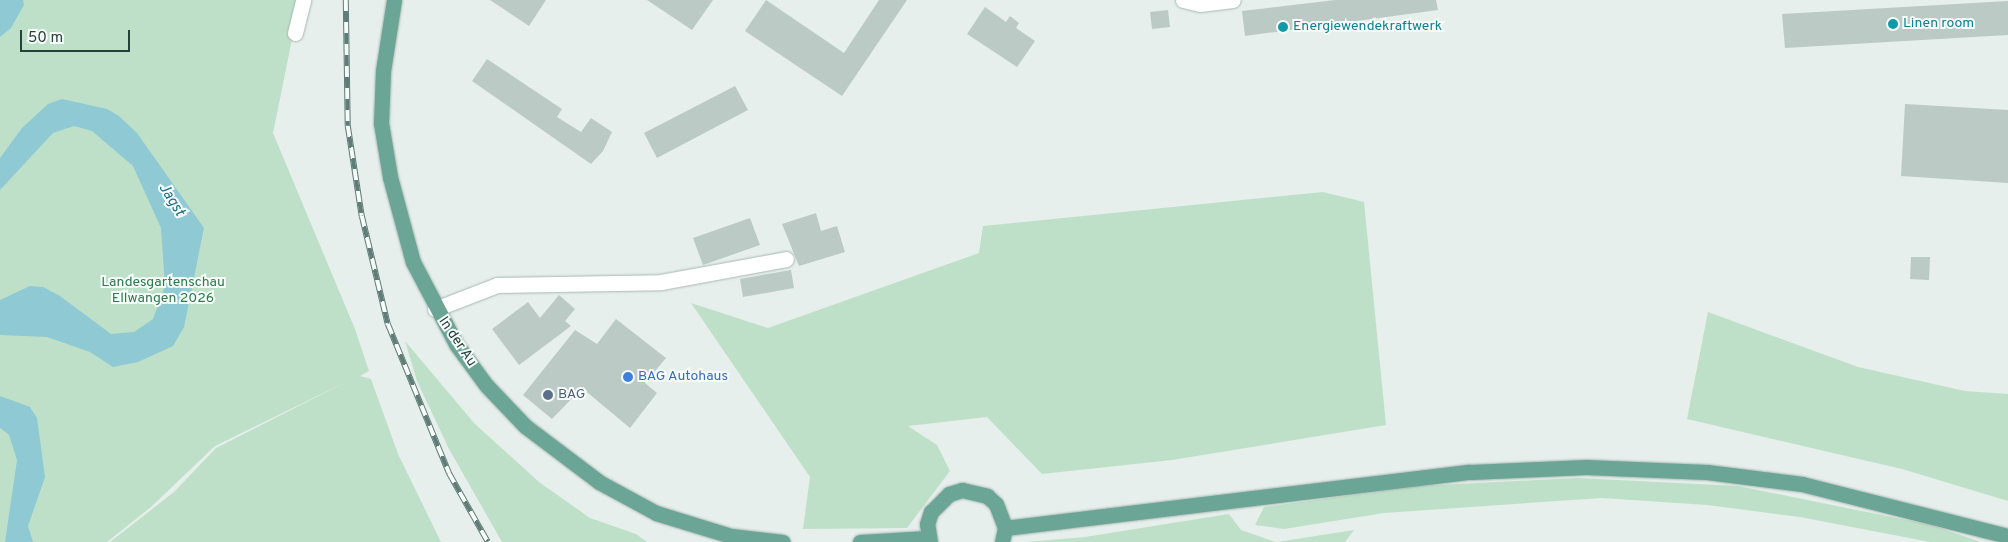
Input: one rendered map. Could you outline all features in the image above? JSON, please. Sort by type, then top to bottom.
[{"type":"main road","points":[[394,0],[383,71],[381,123],[400,226],[435,309]]},
{"type":"main road","name":"In der Au","points":[[435,309],[486,385],[525,426],[599,482],[656,513],[731,536],[783,542]]},
{"type":"main road","points":[[860,542],[929,540],[927,524],[935,506],[949,494],[962,490],[975,491],[992,500],[1003,516],[1004,535],[1470,472],[1586,467],[1707,472],[1802,484],[2008,536]]},
{"type":"street","points":[[295,33],[303,0]]},
{"type":"street","points":[[1184,0],[1200,4],[1233,0]]},
{"type":"street","name":"In der Au","points":[[435,309],[497,285],[661,282],[786,259]]},
{"type":"green space","name":"Landesgartenschau Ellwangen 2026","points":[[0,0],[300,0],[273,133],[355,329],[369,371],[360,376],[371,379],[398,454],[441,542],[110,542],[174,492],[216,448],[346,382],[215,446],[151,507],[107,542],[0,542]]},
{"type":"green space","points":[[1323,192],[1364,202],[1386,425],[1172,460],[1042,474],[987,417],[908,426],[937,445],[950,471],[907,528],[803,529],[810,477],[691,303],[768,328],[979,253],[983,226]]},
{"type":"green space","points":[[1708,312],[1858,367],[1965,391],[2008,394],[2008,501],[1902,469],[1687,419]]},
{"type":"green space","points":[[405,341],[474,423],[539,482],[590,518],[636,534],[647,542],[502,542],[449,449],[417,381]]},
{"type":"green space","points":[[1578,478],[1738,486],[1931,525],[1981,542],[1930,542],[1800,517],[1707,505],[1602,498],[1384,513],[1284,529],[1255,525],[1264,507],[1419,486]]},
{"type":"green space","points":[[1229,514],[1241,530],[1276,542],[1026,542],[1085,537]]},
{"type":"green space","points":[[1354,530],[1345,542],[1277,542]]},
{"type":"water","points":[[0,0],[23,0],[24,5],[11,28],[0,37]]},
{"type":"water","name":"Jagst","points":[[62,99],[107,109],[119,116],[137,133],[204,228],[184,327],[173,346],[138,362],[113,367],[90,352],[47,337],[0,335],[0,300],[30,286],[43,287],[60,296],[111,334],[134,332],[153,319],[165,286],[161,228],[133,166],[92,131],[74,126],[53,133],[0,190],[0,158],[22,128],[48,104]]},
{"type":"water","points":[[0,396],[30,407],[37,418],[45,477],[28,526],[33,542],[5,542],[17,460],[9,435],[0,428]]},
{"type":"building","points":[[490,0],[546,0],[529,26]]},
{"type":"building","points":[[647,0],[713,0],[692,30]]},
{"type":"building","points":[[766,0],[844,53],[879,0],[907,0],[842,96],[745,31]]},
{"type":"building","name":"Energiewendekraftwerk","points":[[1335,0],[1436,0],[1438,10],[1245,36],[1242,11]]},
{"type":"building","points":[[2008,1],[2008,35],[1785,48],[1782,14]]},
{"type":"building","points":[[985,7],[1006,22],[1010,16],[1019,23],[1016,28],[1035,41],[1017,67],[967,34]]},
{"type":"building","points":[[1168,10],[1170,27],[1152,29],[1150,12]]},
{"type":"building","points":[[487,59],[562,109],[557,117],[581,132],[591,118],[612,132],[603,151],[591,164],[472,81]]},
{"type":"building","points":[[735,86],[748,110],[657,158],[644,133]]},
{"type":"building","points":[[1905,104],[2008,110],[2008,183],[1901,176]]},
{"type":"building","points":[[816,213],[821,231],[837,226],[845,252],[799,266],[782,224]]},
{"type":"building","points":[[750,218],[760,245],[703,265],[693,238]]},
{"type":"building","points":[[1911,257],[1930,257],[1929,280],[1910,279]]},
{"type":"building","points":[[791,270],[794,288],[743,297],[740,279]]},
{"type":"building","points":[[559,295],[575,309],[565,321],[571,326],[519,365],[492,329],[528,302],[540,318]]},
{"type":"building","points":[[616,319],[666,358],[645,383],[657,393],[630,428],[582,388],[552,419],[523,395],[575,330],[597,344]]},
{"type":"railway","points":[[346,0],[348,126],[362,216],[388,324],[449,473],[488,542]]},
{"type":"place","name":"Linen room","points":[[1893,24]]},
{"type":"place","name":"Energiewendekraftwerk","points":[[1283,27]]},
{"type":"place","name":"BAG Autohaus","points":[[628,377]]},
{"type":"place","name":"BAG","points":[[548,395]]}]
